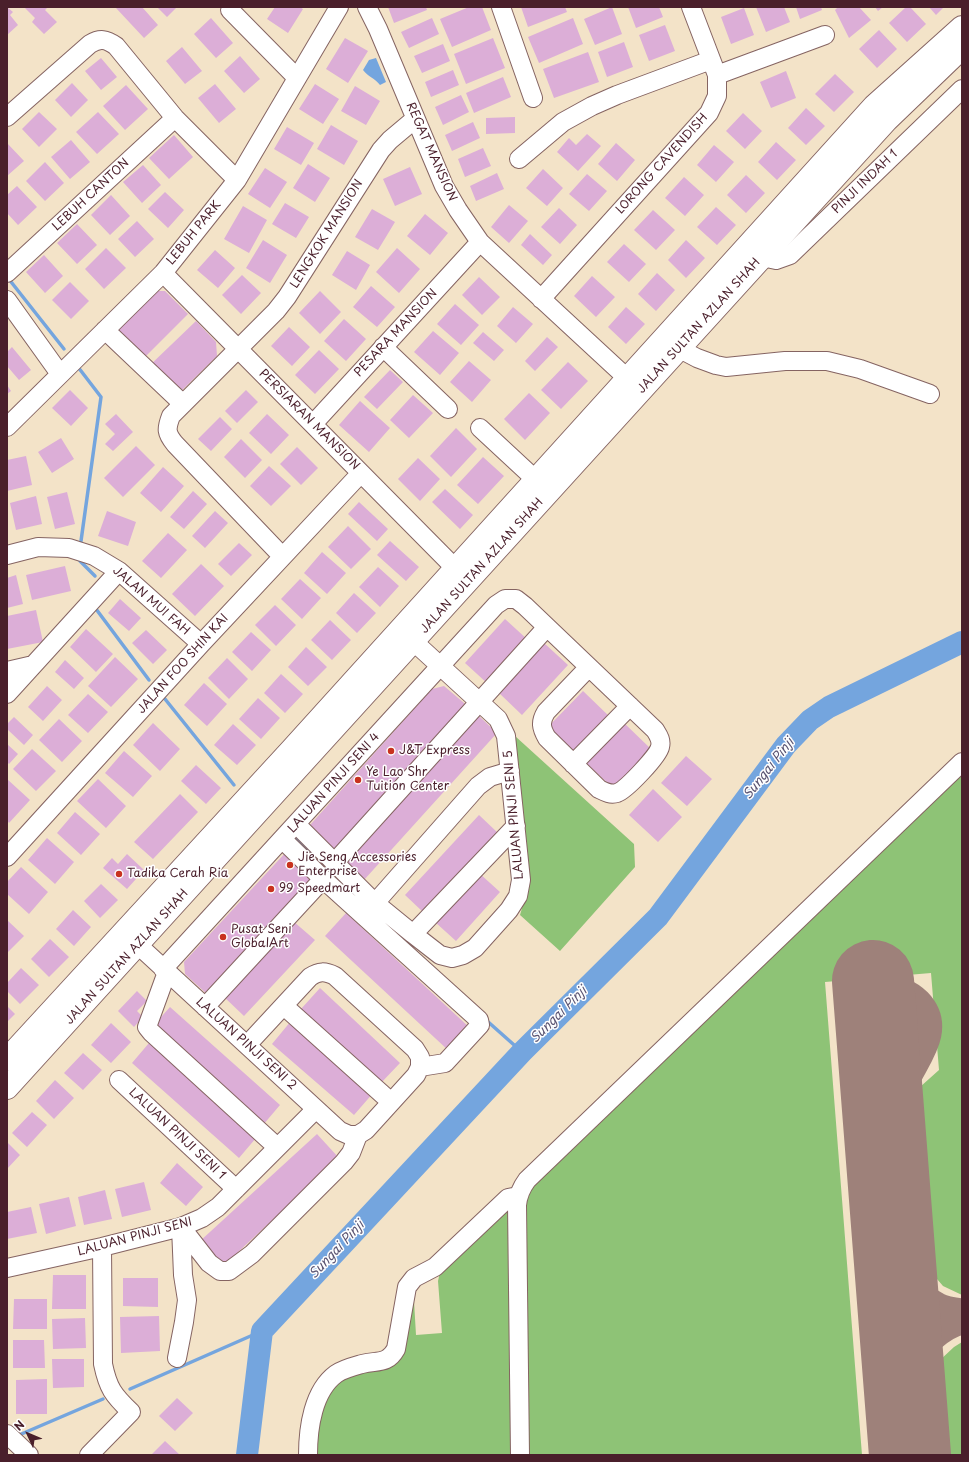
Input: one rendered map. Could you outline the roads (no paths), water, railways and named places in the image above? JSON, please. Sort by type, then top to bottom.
[{"type":"main road","name":"JALAN SULTAN AZLAN SHAH","points":[[7,1059],[536,480],[874,106],[962,27]]},
{"type":"main road","name":"JALAN SULTAN AZLAN SHAH","points":[[7,1088],[886,120],[962,48]]},
{"type":"main road","points":[[290,750],[356,691],[397,647],[404,642],[413,641]]},
{"type":"street","name":"LEBUH PARK","points":[[7,427],[163,273],[237,180],[339,7]]},
{"type":"street","name":"REGAT MANSION","points":[[366,7],[378,29],[444,186],[458,210],[480,242],[627,378]]},
{"type":"street","points":[[501,7],[533,98]]},
{"type":"street","name":"LORONG CAVENDISH","points":[[541,299],[708,113],[717,96],[714,68],[691,7]]},
{"type":"street","points":[[230,10],[297,78]]},
{"type":"street","points":[[519,159],[563,122],[592,106],[617,95],[825,35]]},
{"type":"street","points":[[7,117],[90,44],[98,39],[108,40],[116,46],[175,118],[237,180]]},
{"type":"street","name":"PINJI INDAH 1","points":[[762,257],[776,260],[790,255],[962,89]]},
{"type":"street","name":"LEBUH CANTON","points":[[7,273],[175,118]]},
{"type":"street","name":"LENGKOK MANSION","points":[[282,556],[169,436],[167,426],[171,416],[276,311],[287,297],[381,150],[390,140],[415,119]]},
{"type":"street","name":"PESARA MANSION","points":[[313,424],[480,242]]},
{"type":"street","name":"PERSIARAN MANSION","points":[[163,273],[455,568]]},
{"type":"street","points":[[7,300],[60,374]]},
{"type":"street","points":[[105,330],[183,404]]},
{"type":"street","points":[[383,347],[448,409]]},
{"type":"street","points":[[678,348],[709,363],[726,366],[784,361],[827,361],[860,369],[930,394]]},
{"type":"street","points":[[480,428],[536,480]]},
{"type":"street","name":"JALAN FOO SHIN KAI","points":[[7,858],[201,644],[361,473]]},
{"type":"street","name":"JALAN MUI FAH","points":[[7,555],[38,547],[69,548],[94,556],[119,571],[201,644]]},
{"type":"street","points":[[7,694],[119,571]]},
{"type":"street","name":"LALUAN PINJI SENI 4","points":[[165,970],[282,839],[496,605],[505,599],[516,599],[547,627]]},
{"type":"street","points":[[334,863],[547,627],[630,706],[655,730],[660,738],[660,747],[656,755],[625,788],[617,793],[608,793],[600,788],[547,738],[542,730],[542,720],[546,712],[589,667]]},
{"type":"street","name":"LALUAN PINJI SENI 5","points":[[296,824],[375,903],[440,955],[452,958],[464,955],[475,948],[509,910],[518,896],[522,880],[506,736],[498,719],[413,641]]},
{"type":"street","points":[[7,671],[33,665]]},
{"type":"street","points":[[573,764],[630,706]]},
{"type":"street","points":[[520,1455],[517,1221],[518,1196],[521,1188],[527,1180],[962,762]]},
{"type":"street","points":[[375,903],[478,786],[490,777],[510,771]]},
{"type":"street","points":[[413,934],[516,826]]},
{"type":"street","points":[[282,839],[323,879],[479,1020],[480,1025],[445,1063],[420,1067]]},
{"type":"street","points":[[205,1007],[323,879]]},
{"type":"street","name":"LALUAN PINJI SENI 2","points":[[138,945],[340,1131],[349,1135],[358,1135]]},
{"type":"street","points":[[165,970],[147,1027],[277,1147]]},
{"type":"street","points":[[181,1227],[209,1263],[220,1271],[230,1271],[252,1254],[344,1162],[351,1153],[358,1135],[366,1130],[416,1075],[420,1067],[420,1057],[415,1049],[335,976],[327,972],[318,972],[310,978],[247,1046]]},
{"type":"street","points":[[284,1006],[391,1102]]},
{"type":"street","points":[[7,1074],[34,1046],[75,1014]]},
{"type":"street","name":"LALUAN PINJI SENI 1","points":[[119,1080],[236,1189]]},
{"type":"street","name":"LALUAN PINJI SENI","points":[[7,1268],[102,1247],[181,1227],[202,1218],[218,1207],[316,1109]]},
{"type":"street","points":[[308,1455],[308,1442],[313,1412],[324,1387],[337,1374],[363,1364],[386,1360],[392,1356],[396,1349],[407,1287],[411,1281],[435,1267],[508,1198],[518,1196]]},
{"type":"street","points":[[177,1358],[187,1300],[183,1275],[181,1227]]},
{"type":"street","points":[[89,1455],[131,1412],[115,1397],[107,1381],[103,1364],[102,1247]]},
{"type":"street","points":[[7,1434],[28,1455]]},
{"type":"water","points":[[376,58],[386,82],[380,85],[363,70],[369,60]]},
{"type":"waterway","points":[[8,278],[64,349]]},
{"type":"waterway","points":[[78,367],[101,397],[81,541]]},
{"type":"waterway","points":[[80,561],[95,576]]},
{"type":"waterway","points":[[96,609],[149,680]]},
{"type":"waterway","name":"Sungai Pinji","points":[[247,1455],[262,1331],[522,1052],[658,917],[786,745],[810,720],[829,707],[962,642]]},
{"type":"waterway","points":[[165,699],[234,785]]},
{"type":"waterway","points":[[294,837],[321,865]]},
{"type":"waterway","points":[[486,1020],[522,1052]]},
{"type":"waterway","points":[[130,1389],[262,1331]]},
{"type":"waterway","points":[[19,1435],[103,1399]]},
{"type":"place","name":"J&T Express","points":[[391,751]]},
{"type":"place","name":"Ye Lao Shr Tuition Center","points":[[358,780]]},
{"type":"place","name":"Jie Seng Accessories Enterprise","points":[[290,865]]},
{"type":"place","name":"Tadika Cerah Ria","points":[[119,874]]},
{"type":"place","name":"99 Speedmart","points":[[271,889]]},
{"type":"place","name":"Pusat Seni GlobalArt","points":[[223,937]]}]
